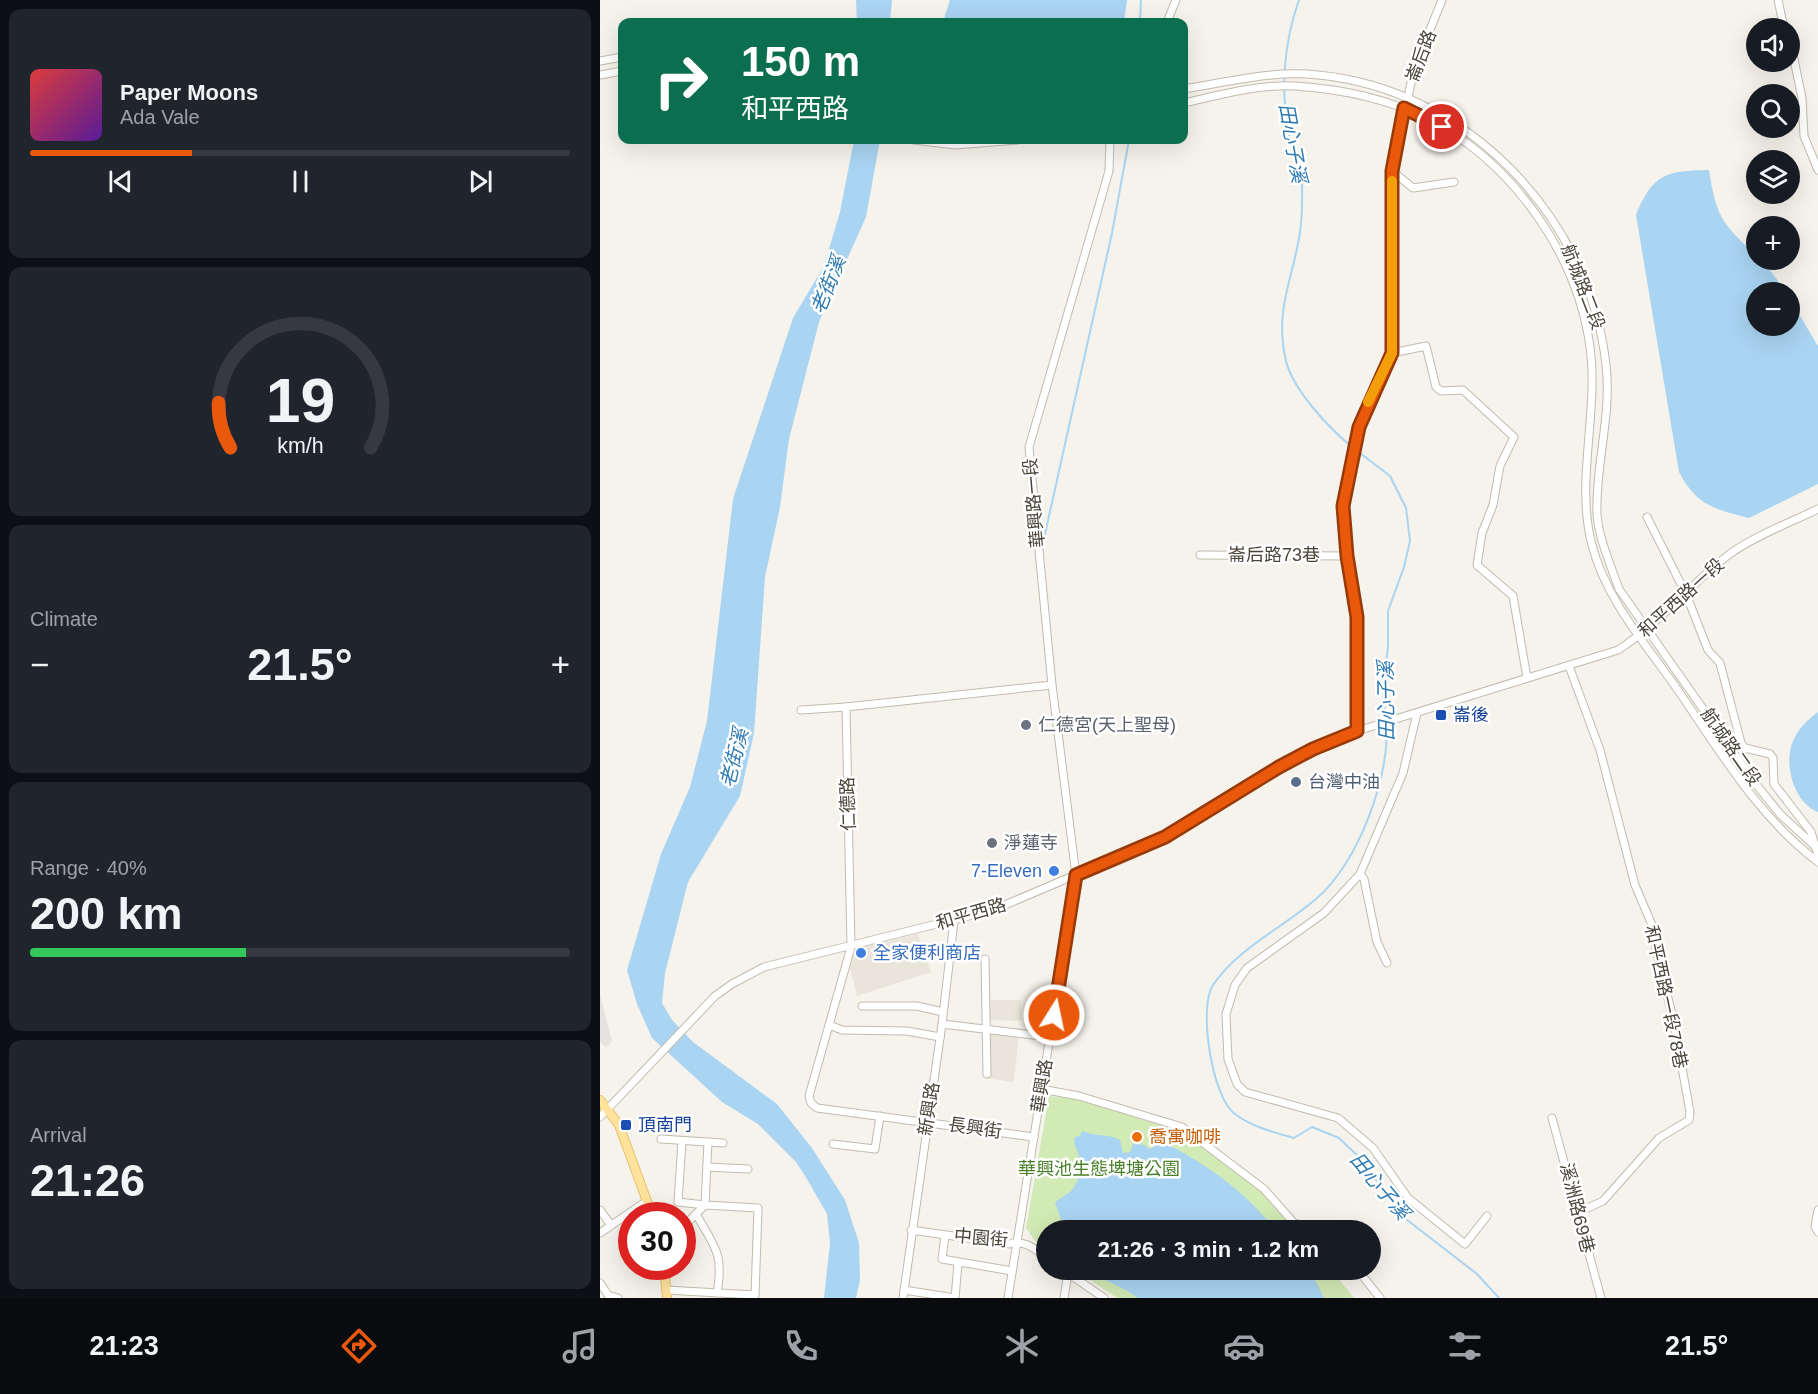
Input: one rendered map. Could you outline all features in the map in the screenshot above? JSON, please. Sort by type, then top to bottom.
[{"type":"main road","points":[[600,1100],[609,1110],[629,1149],[647,1201]]},
{"type":"street","points":[[1169,18],[1176,0]]},
{"type":"street","name":"崙后路","points":[[1347,556],[1343,506],[1345,485],[1359,427],[1392,353],[1392,171],[1406,97],[1414,69],[1442,0]]},
{"type":"street","points":[[1776,1],[1781,18]]},
{"type":"street","points":[[600,61],[618,58]]},
{"type":"street","points":[[600,75],[618,72]]},
{"type":"street","points":[[1797,72],[1802,98],[1804,136],[1818,170]]},
{"type":"street","name":"航城路二段","points":[[1188,88],[1262,75],[1320,75],[1406,97],[1444,117],[1499,156],[1546,210],[1569,246],[1601,329],[1608,400],[1598,484],[1597,517],[1619,589],[1767,798],[1780,814],[1817,848]]},
{"type":"street","name":"航城路二段","points":[[1188,102],[1261,87],[1294,86],[1359,95],[1404,108],[1456,135],[1488,160],[1526,202],[1547,231],[1570,277],[1587,330],[1593,377],[1587,520],[1592,546],[1612,598],[1773,822],[1818,862]]},
{"type":"street","points":[[947,144],[968,144]]},
{"type":"street","name":"華興路一段","points":[[1076,875],[1052,684],[1029,447],[1109,171],[1110,144]]},
{"type":"street","points":[[1392,171],[1413,188],[1454,182]]},
{"type":"street","points":[[1392,353],[1426,346],[1436,387],[1442,391],[1463,390],[1514,437],[1500,466],[1493,505],[1482,533],[1477,565],[1513,597],[1527,678]]},
{"type":"street","name":"和平西路一段","points":[[1371,727],[1618,650],[1648,630],[1744,544],[1818,509]]},
{"type":"street","points":[[1647,517],[1686,595],[1708,650],[1720,663],[1741,743],[1745,748],[1770,754],[1773,758],[1774,784],[1811,832],[1818,855]]},
{"type":"street","name":"崙后路73巷","points":[[1200,555],[1347,556]]},
{"type":"street","points":[[1347,556],[1357,617],[1357,731]]},
{"type":"street","name":"和平西路一段78巷","points":[[1569,666],[1600,750],[1635,885],[1655,932],[1656,950],[1673,1018],[1690,1112],[1689,1120],[1659,1138],[1603,1201],[1576,1213]]},
{"type":"street","points":[[801,710],[1052,684]]},
{"type":"street","name":"仁德路","points":[[811,1103],[809,1096],[851,947],[846,706]]},
{"type":"street","points":[[1417,713],[1403,773],[1360,874],[1324,913],[1240,976],[1226,1014],[1231,1071],[1245,1092],[1338,1118],[1373,1148],[1408,1198],[1465,1244],[1487,1216]]},
{"type":"street","name":"和平西路","points":[[609,1110],[658,1054],[695,1017],[732,984],[764,967],[993,910],[1165,837],[1279,767],[1313,749],[1371,727]]},
{"type":"street","points":[[1360,874],[1364,879],[1377,942],[1387,963]]},
{"type":"street","name":"華興路","points":[[1008,1298],[1076,875]]},
{"type":"street","name":"新興路","points":[[903,1298],[942,1024],[954,921]]},
{"type":"street","points":[[985,959],[987,1074]]},
{"type":"street","points":[[862,1006],[917,1006],[943,1012]]},
{"type":"street","points":[[829,1024],[842,1030],[907,1031],[940,1036]]},
{"type":"street","points":[[942,1024],[1050,1037]]},
{"type":"street","points":[[1041,1089],[1079,1096],[1182,1127],[1264,1189],[1291,1220]]},
{"type":"street","name":"長興街","points":[[811,1103],[817,1108],[1034,1137]]},
{"type":"street","points":[[600,1117],[609,1110]]},
{"type":"street","points":[[833,1144],[875,1149],[880,1116]]},
{"type":"street","name":"溪洲路69巷","points":[[1552,1118],[1569,1173],[1576,1213],[1601,1298]]},
{"type":"street","points":[[661,1139],[723,1143]]},
{"type":"street","points":[[667,1294],[717,1293],[754,1297],[758,1208],[678,1202],[682,1141]]},
{"type":"street","points":[[708,1142],[705,1204],[696,1214],[715,1248],[722,1269],[717,1293]]},
{"type":"street","points":[[707,1167],[748,1169]]},
{"type":"street","points":[[600,1233],[647,1201]]},
{"type":"street","points":[[600,1210],[611,1225]]},
{"type":"street","points":[[1818,1210],[1815,1227],[1818,1232]]},
{"type":"street","name":"中園街","points":[[911,1230],[1009,1244],[1017,1241],[1036,1250]]},
{"type":"street","points":[[945,1235],[942,1259],[958,1264],[1012,1271]]},
{"type":"street","points":[[904,1290],[955,1298],[958,1264]]},
{"type":"street","points":[[1064,1298],[1065,1280]]},
{"type":"street","points":[[1078,1280],[1104,1298]]},
{"type":"street","points":[[1366,1280],[1380,1298]]},
{"type":"street","points":[[600,1283],[608,1295],[618,1298]]},
{"type":"shaded area","points":[[918,934],[931,972],[857,996],[850,968],[856,949]]},
{"type":"shaded area","points":[[600,995],[612,1041],[606,1048],[600,1041]]},
{"type":"shaded area","points":[[991,1000],[1021,1000],[1021,1021],[990,1020]]},
{"type":"shaded area","points":[[990,1031],[1019,1035],[1014,1082],[985,1078]]},
{"type":"green space","name":"華興池生態埤塘公園","points":[[1049,1096],[1082,1100],[1187,1134],[1261,1189],[1287,1220],[1036,1220],[1036,1242],[1026,1228]]},
{"type":"green space","points":[[1090,1280],[1340,1280],[1354,1298],[1117,1298]]},
{"type":"water","points":[[856,0],[892,0],[890,18],[857,18]]},
{"type":"water","points":[[950,0],[1127,0],[1125,18],[944,18]]},
{"type":"water","name":"老街溪","points":[[853,144],[879,144],[866,217],[819,322],[789,439],[780,507],[765,577],[754,733],[740,796],[688,882],[665,973],[662,1003],[672,1020],[693,1042],[777,1104],[812,1148],[845,1200],[859,1243],[860,1280],[856,1298],[824,1298],[830,1243],[827,1214],[807,1179],[796,1162],[758,1124],[722,1102],[652,1038],[637,1004],[627,970],[661,854],[690,787],[707,721],[733,499],[793,318],[824,266],[840,212]]},
{"type":"water","points":[[1709,170],[1722,218],[1746,245],[1746,270],[1770,270],[1779,282],[1746,282],[1746,336],[1800,336],[1800,316],[1818,346],[1818,484],[1749,518],[1726,512],[1699,499],[1679,472],[1636,215],[1642,201],[1655,183],[1671,174]]},
{"type":"water","points":[[1818,712],[1818,812],[1810,807],[1797,792],[1789,761],[1790,750],[1797,733]]},
{"type":"water","points":[[1082,1131],[1111,1136],[1120,1140],[1123,1153],[1130,1152],[1133,1144],[1145,1145],[1148,1149],[1154,1147],[1152,1139],[1155,1138],[1172,1146],[1220,1177],[1250,1202],[1267,1220],[1061,1220],[1055,1203],[1070,1192],[1077,1181],[1080,1162],[1074,1144],[1075,1137],[1080,1136]]},
{"type":"water","points":[[1105,1280],[1314,1280],[1324,1298],[1138,1298]]},
{"type":"waterway","points":[[1140,18],[1141,0]]},
{"type":"waterway","name":"田心子溪","points":[[1299,0],[1290,32],[1284,83],[1289,134],[1302,172],[1302,211],[1297,249],[1283,310],[1283,342],[1286,361],[1296,384],[1323,419],[1352,447]]},
{"type":"waterway","points":[[1043,543],[1112,233],[1128,144]]},
{"type":"waterway","name":"田心子溪","points":[[1356,450],[1390,476],[1406,508],[1410,541],[1404,567],[1388,611],[1388,646],[1383,695],[1386,719]]},
{"type":"waterway","name":"田心子溪","points":[[1386,725],[1383,768],[1377,793],[1358,842],[1332,883],[1317,898],[1248,949],[1213,985],[1207,1012],[1210,1052],[1220,1090],[1227,1105],[1235,1114],[1256,1126],[1294,1138],[1312,1127],[1339,1138],[1361,1159],[1402,1216],[1477,1274],[1499,1298]]},
{"type":"slow traffic","points":[[1368,402],[1389,364],[1392,353],[1392,181]]},
{"type":"place","name":"崙後","points":[[1441,715]]},
{"type":"place","name":"仁德宮(天上聖母)","points":[[1026,725]]},
{"type":"place","name":"台灣中油","points":[[1296,782]]},
{"type":"place","name":"淨蓮寺","points":[[992,843]]},
{"type":"place","name":"7-Eleven","points":[[1054,871]]},
{"type":"place","name":"全家便利商店","points":[[861,953]]},
{"type":"place","name":"頂南門","points":[[626,1125]]},
{"type":"place","name":"喬寓咖啡","points":[[1137,1137]]},
{"type":"route","points":[[1054,1015],[1076,875],[1165,837],[1279,767],[1313,749],[1357,731],[1359,704],[1357,617],[1344,525],[1345,485],[1359,427],[1369,400],[1389,364],[1392,353],[1392,171],[1404,108],[1442,127]]}]
